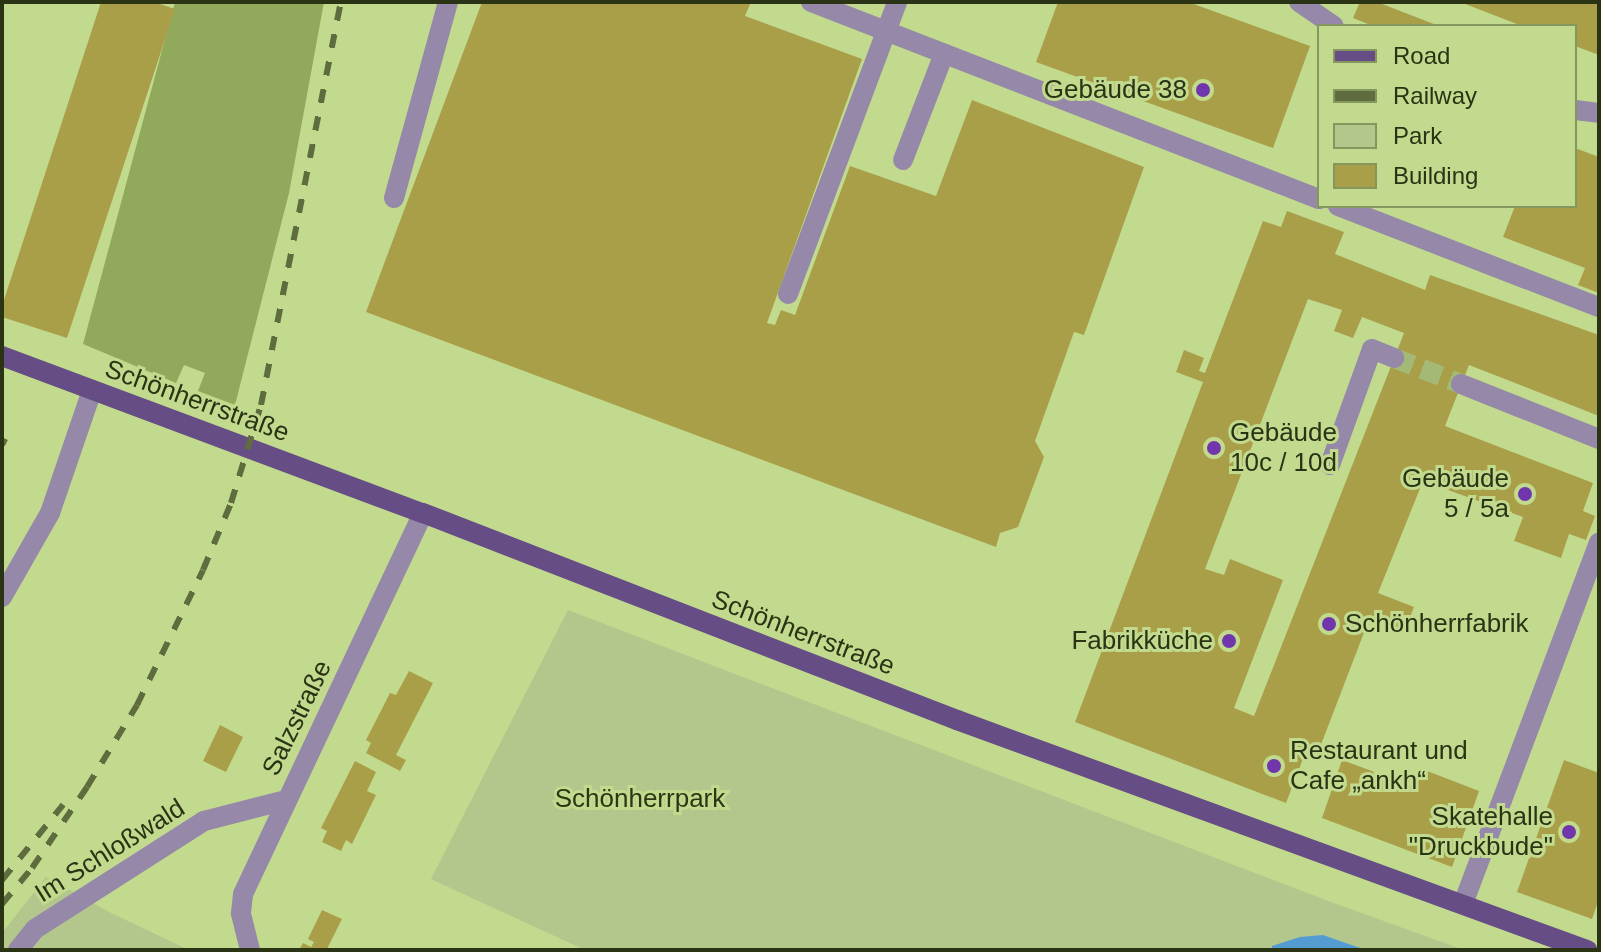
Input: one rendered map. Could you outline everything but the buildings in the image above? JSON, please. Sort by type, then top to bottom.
[{"type":"main road","name":"Schönherrstraße","points":[[2,356],[423,513],[957,720],[1587,950]]},
{"type":"street","points":[[394,198],[448,2]]},
{"type":"street","points":[[811,2],[1317,198]]},
{"type":"street","points":[[788,294],[897,2]]},
{"type":"street","points":[[1299,2],[1331,24]]},
{"type":"street","points":[[903,160],[944,54]]},
{"type":"street","points":[[1577,110],[1599,113]]},
{"type":"street","points":[[1343,208],[1599,307]]},
{"type":"street","points":[[1330,465],[1372,349],[1394,358]]},
{"type":"street","points":[[1461,384],[1599,439]]},
{"type":"street","points":[[2,597],[50,513],[92,390]]},
{"type":"street","name":"Salzstraße","points":[[250,950],[241,913],[243,894],[423,513]]},
{"type":"street","points":[[1463,904],[1599,543]]},
{"type":"street","name":"Im Schloßwald","points":[[18,950],[35,929],[204,821],[286,800]]},
{"type":"green space","points":[[175,2],[324,2],[289,193],[235,405],[198,391],[205,373],[184,365],[176,383],[83,344]]},
{"type":"green space","name":"Schönherrpark","points":[[568,610],[1464,950],[1366,950],[1323,935],[1272,946],[1272,950],[585,950],[431,879]]},
{"type":"green space","points":[[46,877],[109,912],[189,950],[2,950],[2,933]]},
{"type":"water","points":[[1323,935],[1366,950],[1272,950],[1272,946],[1300,937]]},
{"type":"tunnel","points":[[1394,358],[1461,384]]},
{"type":"railway","points":[[2,904],[32,868],[87,787],[137,705],[203,570],[231,503],[261,405],[341,2]]},
{"type":"railway","points":[[2,445],[5,439]]},
{"type":"railway","points":[[2,880],[63,805]]},
{"type":"place","name":"Gebäude 38","points":[[1203,90]]},
{"type":"place","name":"Gebäude 10c / 10d","points":[[1214,448]]},
{"type":"place","name":"Gebäude 5 / 5a","points":[[1525,494]]},
{"type":"place","name":"Schönherrfabrik","points":[[1329,624]]},
{"type":"place","name":"Fabrikküche","points":[[1229,641]]},
{"type":"place","name":"Restaurant und Cafe „ankh“","points":[[1274,766]]},
{"type":"place","name":"Skatehalle \"Druckbude\"","points":[[1569,832]]}]
